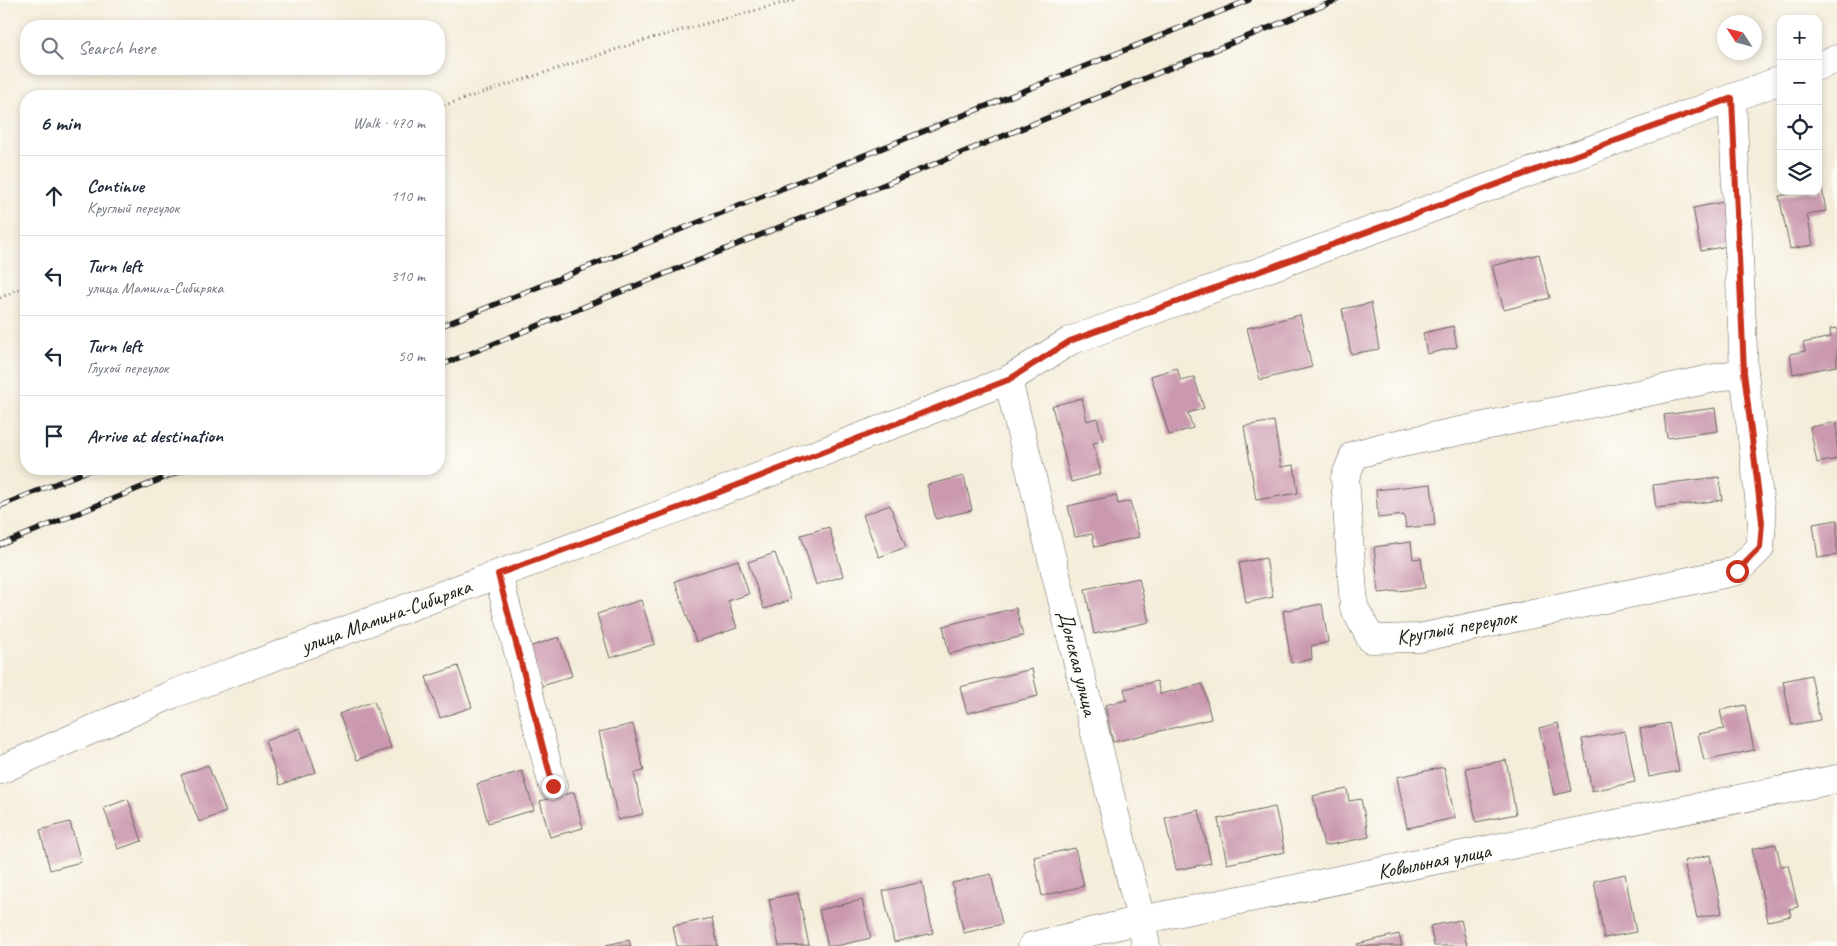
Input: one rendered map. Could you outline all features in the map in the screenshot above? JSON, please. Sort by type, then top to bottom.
[{"type":"street","points":[[1822,65],[1837,59]]},
{"type":"street","name":"улица Мамина-Сибиряка","points":[[0,770],[173,694],[681,507],[1008,380],[1070,341],[1777,81]]},
{"type":"street","name":"Круглый переулок","points":[[1732,98],[1744,372],[1762,522],[1760,548],[1737,571],[1419,638],[1372,639],[1354,607],[1345,478],[1354,455],[1383,447],[1744,372]]},
{"type":"street","name":"Донская улица","points":[[1008,380],[1144,933]]},
{"type":"street","points":[[498,574],[553,786]]},
{"type":"street","name":"Ковыльная улица","points":[[1032,946],[1144,933],[1837,779]]},
{"type":"path","points":[[445,105],[645,40],[794,0]]},
{"type":"path","points":[[0,298],[20,289]]},
{"type":"building","points":[[1822,188],[1826,211],[1807,214],[1813,245],[1790,249],[1779,196],[1822,195]]},
{"type":"building","points":[[1729,201],[1738,244],[1701,251],[1693,208]]},
{"type":"building","points":[[1539,254],[1550,298],[1504,310],[1492,266]]},
{"type":"building","points":[[1371,303],[1379,349],[1351,354],[1342,309]]},
{"type":"building","points":[[1300,315],[1312,367],[1260,380],[1247,328]]},
{"type":"building","points":[[1453,326],[1457,347],[1427,354],[1423,333]]},
{"type":"building","points":[[1837,328],[1837,366],[1793,374],[1790,354],[1805,351],[1803,343],[1831,337],[1830,329]]},
{"type":"building","points":[[1177,368],[1181,381],[1194,377],[1204,408],[1188,413],[1193,428],[1169,435],[1151,376]]},
{"type":"building","points":[[1082,398],[1087,421],[1097,418],[1103,441],[1093,443],[1101,474],[1071,482],[1052,406]]},
{"type":"building","points":[[1715,408],[1718,431],[1667,438],[1664,415]]},
{"type":"building","points":[[1274,421],[1281,467],[1294,465],[1298,493],[1256,500],[1244,426]]},
{"type":"building","points":[[1837,422],[1837,459],[1817,463],[1810,427]]},
{"type":"building","points":[[964,476],[972,510],[936,519],[927,485]]},
{"type":"building","points":[[1719,477],[1722,500],[1656,508],[1653,485]]},
{"type":"building","points":[[1431,484],[1435,525],[1406,528],[1404,515],[1378,518],[1376,490]]},
{"type":"building","points":[[1116,495],[1118,504],[1130,501],[1139,537],[1095,547],[1092,534],[1075,537],[1068,506]]},
{"type":"building","points":[[890,505],[906,547],[879,557],[863,515]]},
{"type":"building","points":[[1837,520],[1837,555],[1818,558],[1813,524]]},
{"type":"building","points":[[829,527],[843,576],[816,585],[801,535]]},
{"type":"building","points":[[1411,542],[1413,559],[1421,558],[1425,588],[1379,593],[1374,547]]},
{"type":"building","points":[[775,553],[791,600],[764,609],[748,562]]},
{"type":"building","points":[[1266,558],[1273,597],[1246,603],[1239,563]]},
{"type":"building","points":[[738,560],[749,594],[728,601],[737,628],[696,642],[675,581]]},
{"type":"building","points":[[1139,578],[1149,622],[1094,634],[1085,589]]},
{"type":"building","points":[[641,600],[655,644],[610,658],[597,614]]},
{"type":"building","points":[[1322,604],[1328,642],[1311,646],[1312,659],[1291,663],[1283,611]]},
{"type":"building","points":[[1016,608],[1023,636],[949,654],[943,626]]},
{"type":"building","points":[[559,637],[572,676],[542,686],[529,647]]},
{"type":"building","points":[[458,666],[472,707],[440,718],[426,677]]},
{"type":"building","points":[[1032,669],[1038,696],[967,713],[960,687]]},
{"type":"building","points":[[1811,675],[1820,720],[1792,725],[1783,681]]},
{"type":"building","points":[[1157,681],[1160,694],[1203,684],[1211,719],[1113,742],[1105,705],[1127,700],[1124,689]]},
{"type":"building","points":[[374,701],[391,748],[357,760],[339,714]]},
{"type":"building","points":[[1745,705],[1754,750],[1704,761],[1698,734],[1724,729],[1720,710]]},
{"type":"building","points":[[1558,723],[1572,791],[1554,795],[1539,728]]},
{"type":"building","points":[[1669,723],[1679,771],[1649,777],[1640,729]]},
{"type":"building","points":[[633,724],[644,771],[634,773],[643,814],[618,820],[599,732]]},
{"type":"building","points":[[300,728],[316,772],[280,785],[265,741]]},
{"type":"building","points":[[1625,731],[1635,782],[1592,791],[1582,739]]},
{"type":"building","points":[[1506,760],[1516,814],[1476,822],[1466,768]]},
{"type":"building","points":[[208,765],[226,812],[199,822],[181,775]]},
{"type":"building","points":[[1444,767],[1455,818],[1407,828],[1397,777]]},
{"type":"building","points":[[522,771],[534,810],[488,823],[477,784]]},
{"type":"building","points":[[1347,789],[1349,801],[1361,799],[1369,837],[1324,846],[1313,796]]},
{"type":"building","points":[[574,792],[583,828],[550,837],[540,801]]},
{"type":"building","points":[[128,799],[142,841],[118,849],[104,808]]},
{"type":"building","points":[[1275,807],[1285,852],[1227,864],[1218,819]]},
{"type":"building","points":[[1199,810],[1211,863],[1176,870],[1165,818]]},
{"type":"building","points":[[70,822],[81,862],[50,870],[40,830]]},
{"type":"building","points":[[1776,844],[1781,866],[1788,865],[1798,907],[1789,909],[1791,916],[1768,921],[1752,849]]},
{"type":"building","points":[[1075,848],[1084,886],[1042,896],[1034,857]]},
{"type":"building","points":[[1710,855],[1722,913],[1697,918],[1684,861]]},
{"type":"building","points":[[991,874],[1002,924],[964,933],[952,883]]},
{"type":"building","points":[[1625,874],[1636,932],[1604,938],[1594,881]]},
{"type":"building","points":[[922,882],[933,933],[894,942],[883,891]]},
{"type":"building","points":[[798,893],[809,945],[779,946],[769,899]]},
{"type":"building","points":[[862,900],[871,938],[828,946],[819,910]]},
{"type":"building","points":[[712,918],[718,946],[677,946],[673,926]]},
{"type":"building","points":[[1461,920],[1467,946],[1434,946],[1430,926]]},
{"type":"building","points":[[1399,934],[1402,946],[1358,946],[1357,944]]},
{"type":"building","points":[[629,940],[631,946],[606,946],[606,945]]},
{"type":"railway","points":[[445,325],[1249,0]]},
{"type":"railway","points":[[445,364],[1337,0]]},
{"type":"railway","points":[[0,506],[77,475]]},
{"type":"railway","points":[[0,545],[171,475]]},
{"type":"route","points":[[553,786],[498,574],[681,507],[1008,380],[1070,341],[1732,98],[1744,372],[1762,522],[1760,548],[1737,571]]}]
